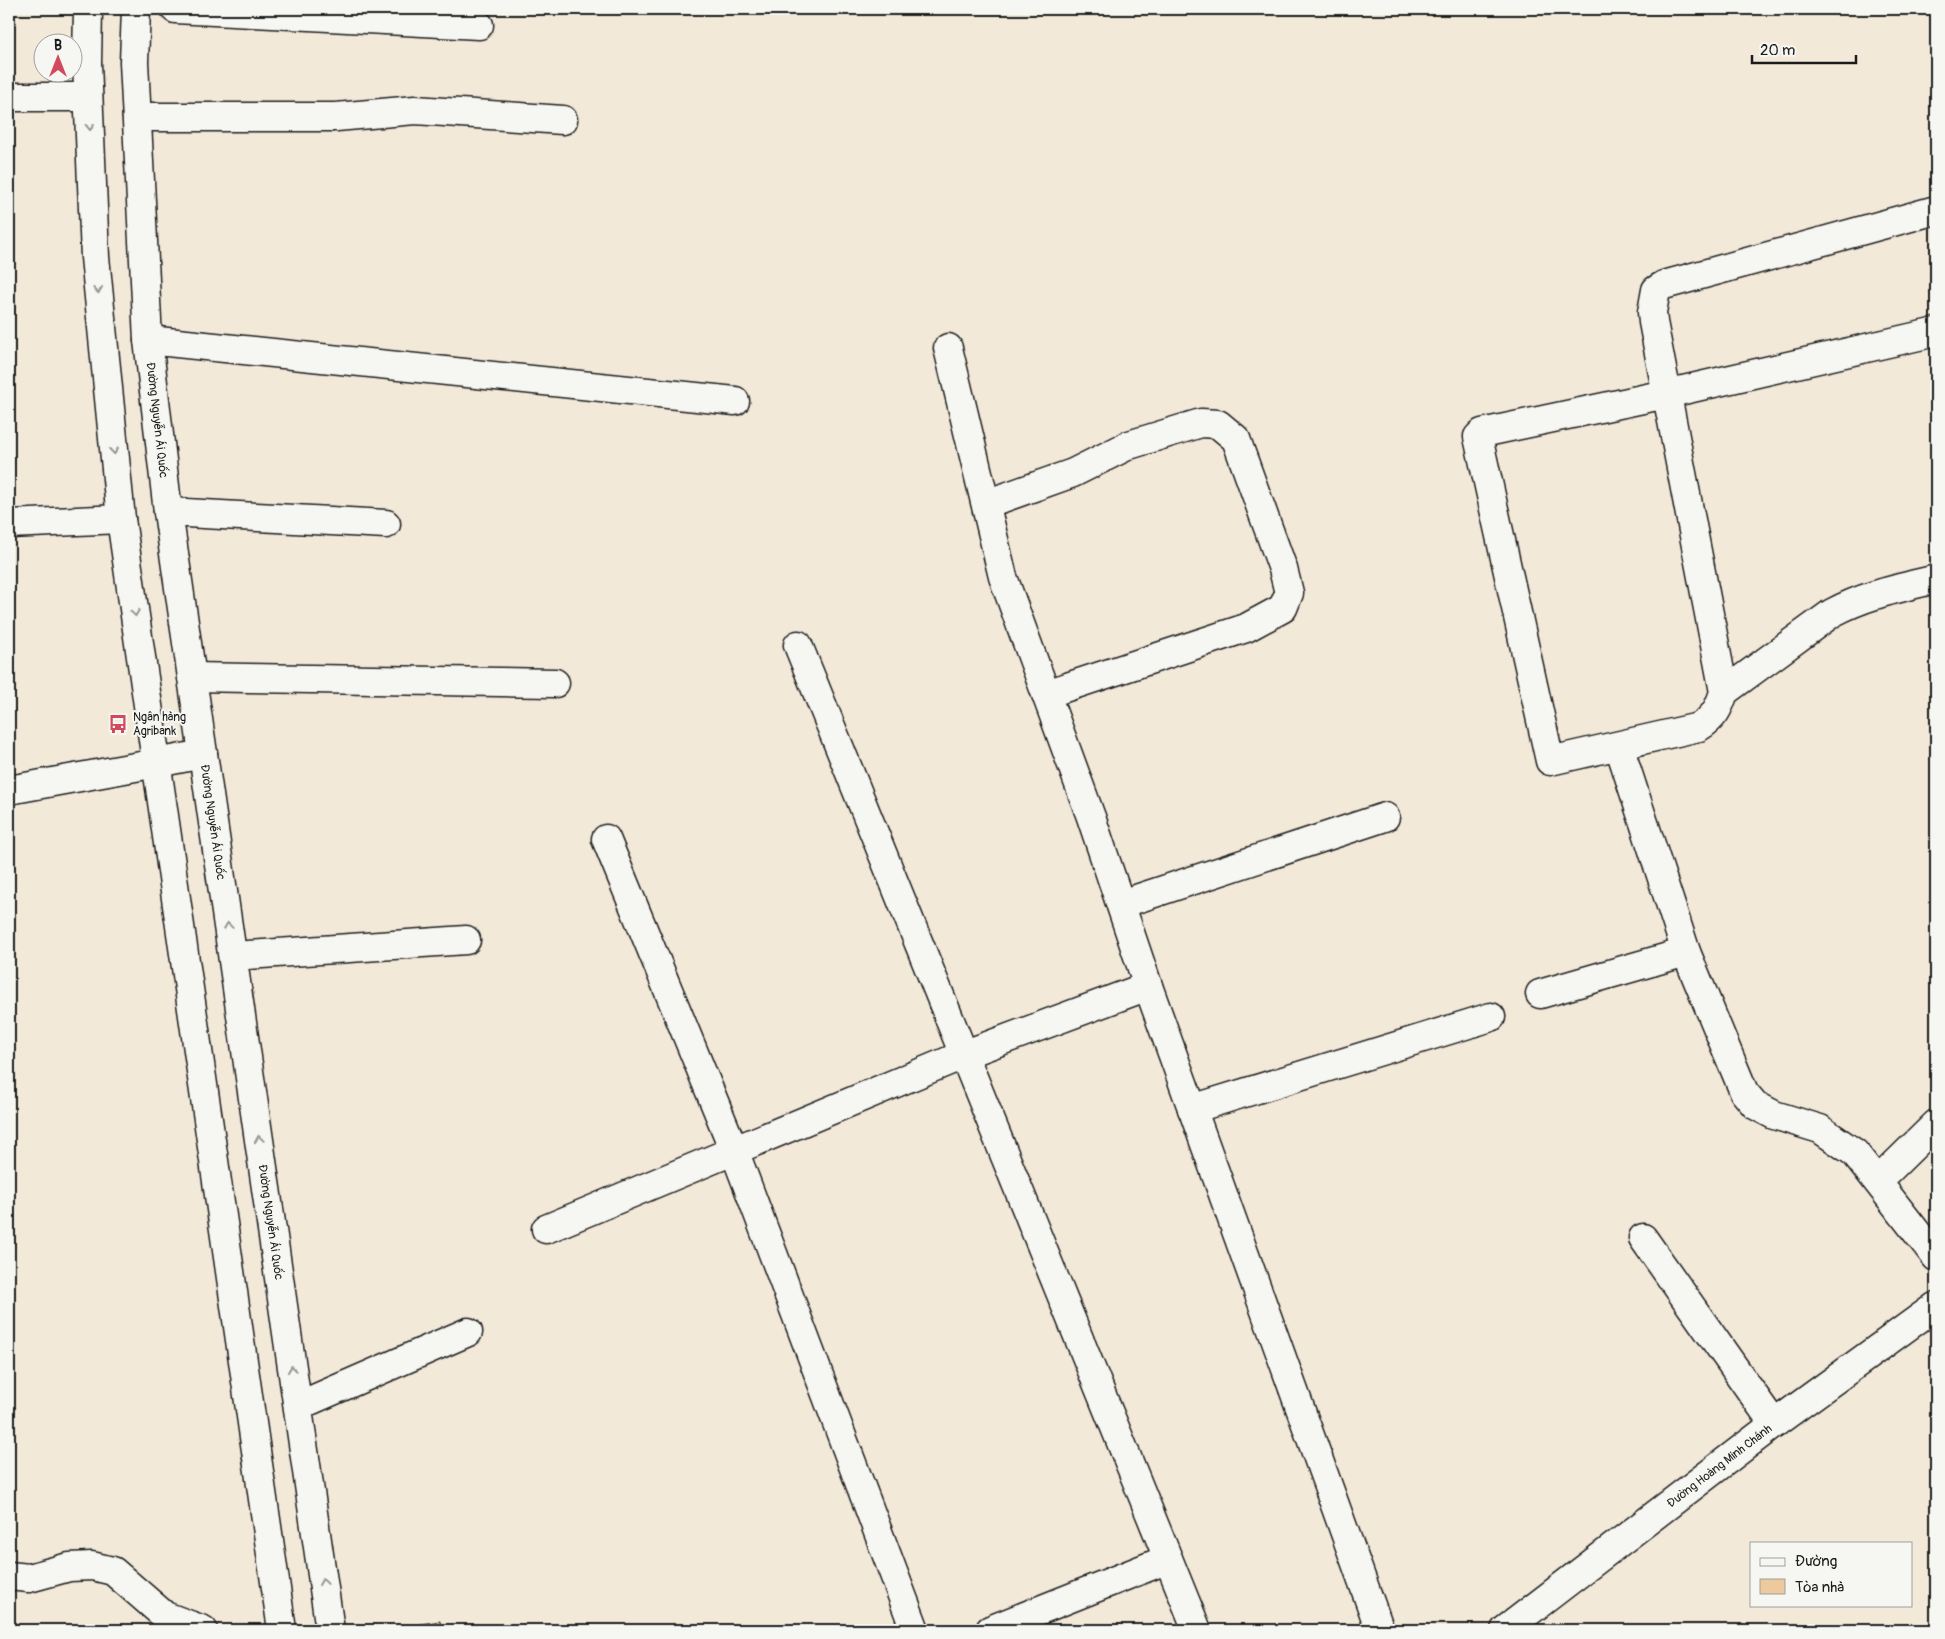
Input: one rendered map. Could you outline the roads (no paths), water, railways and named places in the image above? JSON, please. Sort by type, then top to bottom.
[{"type":"street","points":[[88,9],[88,97],[95,257],[121,519],[282,1630]]},
{"type":"street","name":"Đường Nguyễn Ái Quốc","points":[[136,9],[134,62],[148,340],[168,512],[330,1630]]},
{"type":"street","points":[[175,9],[480,25]]},
{"type":"street","points":[[9,97],[88,97]]},
{"type":"street","points":[[137,118],[336,118],[415,110],[563,120]]},
{"type":"street","points":[[1936,210],[1664,284],[1656,290],[1652,312],[1666,394],[1724,692],[1719,708],[1711,720],[1699,727],[1550,761],[1478,437],[1482,433],[1666,394],[1936,332]]},
{"type":"street","points":[[148,340],[735,401]]},
{"type":"street","points":[[948,348],[1003,577],[1380,1630]]},
{"type":"street","points":[[986,504],[1073,473],[1129,445],[1201,423],[1218,424],[1236,439],[1283,569],[1288,593],[1283,608],[1246,628],[1046,694]]},
{"type":"street","points":[[168,512],[386,524]]},
{"type":"street","points":[[9,524],[121,519]]},
{"type":"street","points":[[1724,692],[1832,613],[1850,603],[1869,596],[1936,579]]},
{"type":"street","points":[[798,645],[1197,1630]]},
{"type":"street","points":[[192,677],[555,683]]},
{"type":"street","points":[[1619,746],[1686,952],[1744,1092],[1755,1105],[1774,1115],[1820,1129],[1855,1153],[1936,1257]]},
{"type":"street","points":[[9,790],[203,754]]},
{"type":"street","points":[[1121,904],[1385,817]]},
{"type":"street","points":[[606,839],[734,1150],[915,1630]]},
{"type":"street","points":[[233,956],[466,940]]},
{"type":"street","points":[[1540,994],[1686,952]]},
{"type":"street","points":[[546,1229],[963,1054],[1148,986]]},
{"type":"street","points":[[1192,1108],[1490,1017]]},
{"type":"street","points":[[1878,1181],[1936,1124]]},
{"type":"street","points":[[1643,1238],[1774,1424]]},
{"type":"street","name":"Đường Hoàng Minh Chánh","points":[[1505,1630],[1774,1424],[1936,1306]]},
{"type":"street","points":[[298,1406],[468,1332]]},
{"type":"street","points":[[990,1630],[1168,1559]]},
{"type":"street","points":[[9,1576],[29,1578],[69,1567],[92,1566],[113,1571],[164,1616],[203,1630]]},
{"type":"place","name":"Ngân hàng Agribank","points":[[118,724]]}]
